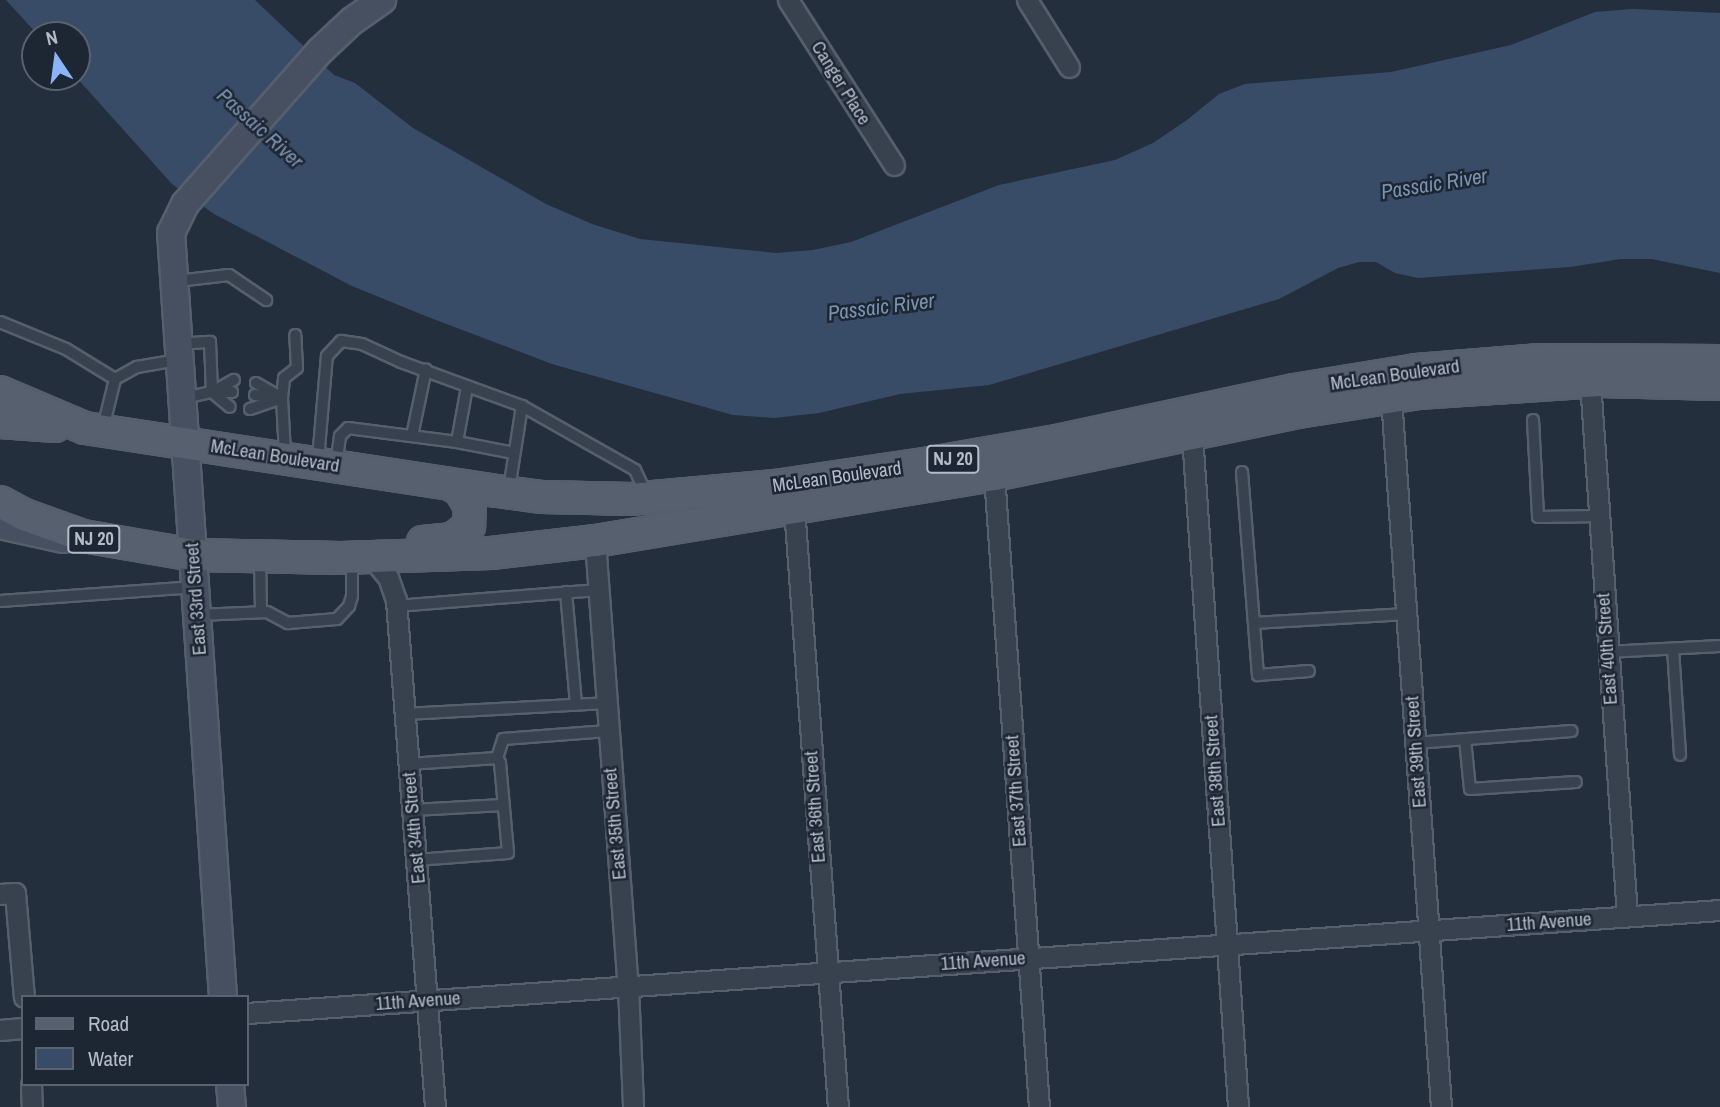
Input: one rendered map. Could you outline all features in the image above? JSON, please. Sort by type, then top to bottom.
[{"type":"main road","name":"East 33rd Street","points":[[223,995],[171,233],[186,204],[320,51],[352,21],[382,0]]},
{"type":"main road","name":"McLean Boulevard","points":[[0,393],[94,429],[508,493],[585,499],[648,498],[775,486],[978,455],[1099,433],[1294,390],[1416,370],[1541,360],[1720,361]]},
{"type":"main road","name":"McLean Boulevard","points":[[0,502],[53,527],[116,544],[193,555],[361,558],[491,553],[595,541],[994,475],[1298,412],[1391,397],[1483,386],[1590,381],[1720,384]]},
{"type":"main road","points":[[0,422],[94,429]]},
{"type":"main road","points":[[193,555],[297,543],[453,539],[469,526],[471,516],[467,499],[450,484]]},
{"type":"main road","points":[[0,525],[66,540],[116,544]]},
{"type":"main road","points":[[230,1086],[232,1107]]},
{"type":"street","name":"Canger Place","points":[[789,0],[894,165]]},
{"type":"street","points":[[1027,0],[1069,67]]},
{"type":"street","name":"East 40th Street","points":[[1590,381],[1627,916]]},
{"type":"street","name":"East 39th Street","points":[[1391,397],[1441,1107]]},
{"type":"street","name":"East 38th Street","points":[[1192,435],[1238,1107]]},
{"type":"street","name":"East 37th Street","points":[[994,475],[1039,1107]]},
{"type":"street","name":"East 36th Street","points":[[794,508],[838,1107]]},
{"type":"street","name":"East 35th Street","points":[[595,541],[628,986],[633,1107]]},
{"type":"street","name":"East 34th Street","points":[[361,558],[388,577],[396,606],[435,1107]]},
{"type":"street","points":[[8,893],[24,995]]},
{"type":"street","name":"11th Avenue","points":[[248,1013],[1720,910]]},
{"type":"street","points":[[0,1030],[21,1028]]},
{"type":"street","points":[[30,1086],[32,1107]]},
{"type":"lane","points":[[173,281],[229,275],[266,300]]},
{"type":"lane","points":[[0,322],[66,349],[115,379]]},
{"type":"lane","points":[[286,458],[282,398],[284,378],[297,368],[295,335]]},
{"type":"lane","points":[[327,464],[327,356],[341,341],[362,344],[401,362],[522,406],[635,470],[648,498]]},
{"type":"lane","points":[[94,429],[115,379],[137,367],[210,342],[212,392],[230,407]]},
{"type":"lane","points":[[412,436],[426,369]]},
{"type":"lane","points":[[212,392],[234,380]]},
{"type":"lane","points":[[256,383],[282,398]]},
{"type":"lane","points":[[457,442],[467,387]]},
{"type":"lane","points":[[181,399],[212,392],[232,392]]},
{"type":"lane","points":[[254,395],[282,398]]},
{"type":"lane","points":[[250,409],[282,398]]},
{"type":"lane","points":[[508,493],[522,406]]},
{"type":"lane","points":[[1533,420],[1538,517],[1599,516]]},
{"type":"lane","points":[[327,464],[340,436],[348,428],[457,442],[514,453]]},
{"type":"lane","points":[[1242,472],[1258,675],[1309,671]]},
{"type":"lane","points":[[260,557],[261,612]]},
{"type":"lane","points":[[197,615],[261,612],[288,623],[337,619],[349,606],[361,558]]},
{"type":"lane","points":[[0,601],[195,587]]},
{"type":"lane","points":[[396,606],[598,590]]},
{"type":"lane","points":[[566,592],[576,705]]},
{"type":"lane","points":[[1254,623],[1406,614]]},
{"type":"lane","points":[[1607,652],[1720,646]]},
{"type":"lane","points":[[1673,649],[1680,755]]},
{"type":"lane","points":[[405,715],[606,703]]},
{"type":"lane","points":[[416,860],[508,853],[500,763],[497,758],[503,739],[607,731]]},
{"type":"lane","points":[[1415,743],[1572,732]]},
{"type":"lane","points":[[1465,739],[1470,789],[1576,782]]},
{"type":"lane","points":[[409,764],[497,758]]},
{"type":"lane","points":[[412,810],[503,805]]},
{"type":"water","name":"Passaic River","points":[[6,0],[255,0],[334,75],[355,83],[413,128],[546,204],[592,224],[640,239],[776,253],[813,250],[851,242],[999,185],[1115,160],[1153,143],[1219,94],[1245,84],[1391,72],[1511,45],[1595,12],[1633,9],[1720,13],[1720,273],[1652,259],[1621,259],[1570,267],[1418,278],[1395,273],[1376,262],[1359,262],[1338,268],[1279,299],[989,385],[900,394],[819,413],[774,418],[733,415],[552,364],[428,317],[352,286],[214,214],[172,184],[89,91],[91,91],[91,21],[25,21]]}]
